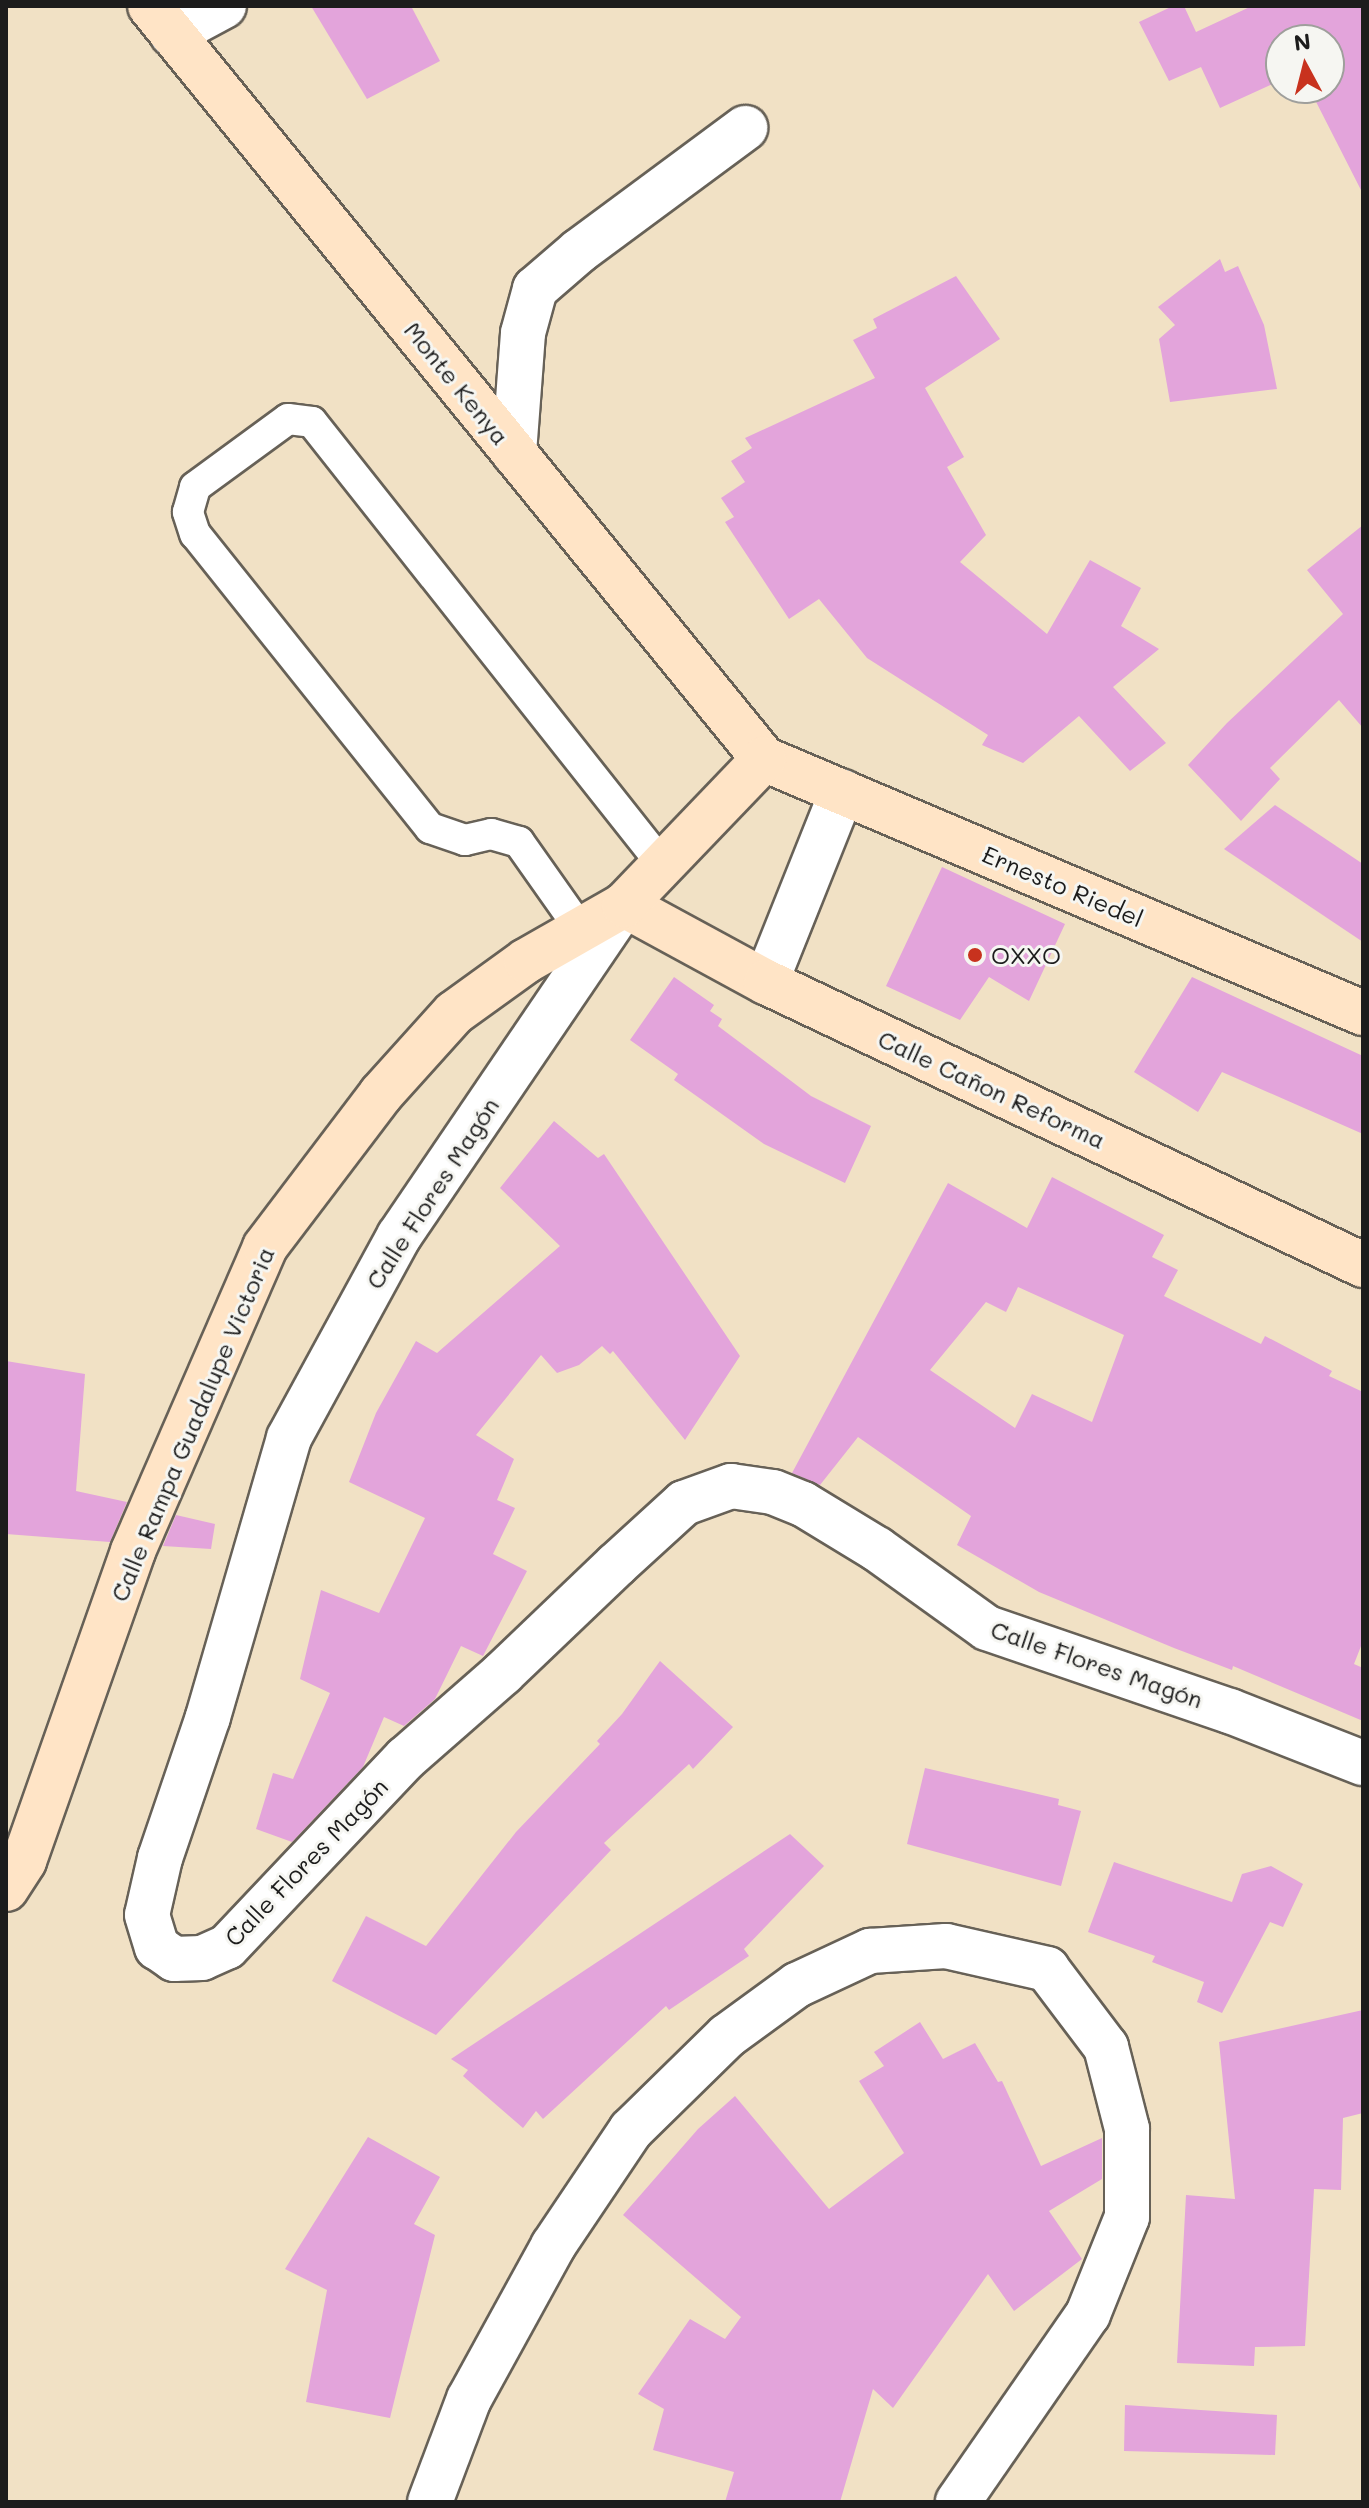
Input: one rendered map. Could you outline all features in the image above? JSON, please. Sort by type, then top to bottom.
[{"type":"main road","name":"Monte Kenya","points":[[161,20],[764,759]]},
{"type":"main road","name":"Ernesto Riedel","points":[[764,759],[1363,1013]]},
{"type":"main road","name":"Calle Flores Magón","points":[[624,905],[764,759]]},
{"type":"main road","name":"Calle Cañon Reforma","points":[[624,905],[766,982],[1363,1265]]},
{"type":"main road","name":"Calle Rampa Guadalupe Victoria","points":[[6,1889],[24,1861],[133,1551],[265,1247],[381,1094],[454,1013],[526,961],[624,905]]},
{"type":"street","points":[[161,20],[224,6]]},
{"type":"street","points":[[514,453],[523,333],[535,289],[579,251],[745,128]]},
{"type":"street","points":[[766,982],[842,792]]},
{"type":"street","name":"Calle Flores Magón","points":[[624,905],[399,1236],[289,1438],[208,1717],[160,1858],[147,1915],[157,1947],[174,1959],[202,1958],[227,1947],[406,1758],[503,1673],[616,1565],[684,1503],[731,1486],[773,1492],[803,1504],[877,1549],[987,1628],[1230,1711],[1363,1763]]},
{"type":"street","points":[[430,2502],[469,2399],[553,2246],[631,2130],[727,2036],[797,1985],[870,1951],[946,1946],[1047,1969],[1106,2047],[1127,2129],[1127,2217],[1088,2314],[967,2499]]},
{"type":"lane","points":[[581,930],[519,842],[491,834],[465,840],[430,828],[195,534],[188,512],[195,487],[288,419],[312,422],[662,864]]},
{"type":"building","points":[[311,6],[411,6],[440,61],[367,99]]},
{"type":"building","points":[[1173,6],[1184,6],[1196,32],[1252,6],[1363,6],[1363,194],[1317,104],[1345,104],[1345,24],[1265,24],[1265,87],[1220,108],[1201,67],[1169,81],[1139,22]]},
{"type":"building","points":[[1220,259],[1225,272],[1238,266],[1264,325],[1277,389],[1170,402],[1159,339],[1175,325],[1158,307]]},
{"type":"building","points":[[956,276],[1000,339],[925,388],[964,457],[947,467],[986,535],[960,562],[1047,634],[1090,560],[1141,588],[1121,626],[1159,649],[1113,687],[1166,743],[1130,771],[1079,716],[1023,763],[982,745],[988,735],[867,658],[819,599],[789,619],[725,522],[734,517],[721,498],[745,482],[731,461],[752,448],[745,438],[875,378],[853,340],[877,328],[873,319]]},
{"type":"building","points":[[1363,525],[1363,728],[1339,700],[1270,768],[1280,779],[1241,821],[1188,765],[1227,723],[1343,614],[1307,570]]},
{"type":"building","points":[[1275,805],[1363,864],[1363,942],[1224,849]]},
{"type":"building","name":"OXXO","points":[[942,867],[1065,924],[1029,1001],[989,977],[960,1020],[886,986]]},
{"type":"building","points":[[674,977],[714,1005],[710,1011],[722,1019],[718,1026],[811,1096],[871,1126],[845,1183],[764,1144],[674,1080],[678,1074],[630,1040]]},
{"type":"building","points":[[1192,977],[1363,1056],[1363,1134],[1222,1072],[1198,1112],[1134,1072]]},
{"type":"building","points":[[554,1121],[598,1158],[604,1154],[740,1356],[685,1440],[613,1351],[610,1354],[602,1346],[579,1365],[557,1373],[541,1355],[476,1435],[514,1459],[497,1500],[515,1508],[493,1554],[527,1571],[483,1656],[461,1646],[435,1699],[404,1726],[384,1717],[363,1767],[292,1842],[256,1829],[273,1773],[293,1779],[330,1693],[300,1679],[321,1590],[379,1613],[425,1518],[349,1482],[376,1413],[416,1341],[437,1353],[560,1246],[500,1188]]},
{"type":"building","points":[[1052,1177],[1164,1235],[1152,1257],[1178,1270],[1164,1296],[1261,1344],[1265,1336],[1332,1371],[1329,1376],[1363,1392],[1363,1641],[1354,1664],[1363,1668],[1363,1721],[1233,1666],[1232,1670],[1174,1648],[1039,1592],[957,1545],[971,1516],[858,1437],[820,1485],[792,1473],[948,1183],[1027,1228]],"holes":[[[1018,1287],[1124,1335],[1092,1422],[1032,1394],[1015,1428],[930,1370],[986,1302],[1006,1312]]]},
{"type":"building","points":[[6,1361],[85,1374],[76,1491],[127,1502],[110,1542],[6,1534]]},
{"type":"building","points":[[176,1515],[215,1524],[211,1549],[163,1546]]},
{"type":"building","points":[[660,1661],[733,1727],[693,1769],[689,1764],[604,1843],[611,1850],[436,2035],[332,1981],[366,1916],[426,1946],[516,1832],[600,1744],[597,1741],[622,1714]]},
{"type":"building","points":[[925,1768],[1059,1799],[1058,1805],[1081,1811],[1061,1886],[907,1844]]},
{"type":"building","points":[[790,1834],[824,1866],[744,1949],[749,1956],[669,2010],[666,2006],[543,2119],[536,2111],[523,2128],[463,2076],[468,2070],[451,2059]]},
{"type":"building","points":[[1114,1862],[1232,1902],[1242,1874],[1271,1866],[1303,1884],[1283,1927],[1270,1922],[1222,2013],[1197,2002],[1204,1982],[1152,1962],[1155,1956],[1088,1932]]},
{"type":"building","points":[[1363,2010],[1363,2113],[1343,2118],[1341,2190],[1314,2189],[1305,2346],[1255,2347],[1254,2366],[1177,2363],[1186,2195],[1235,2199],[1219,2042]]},
{"type":"building","points":[[920,2022],[943,2059],[975,2043],[998,2082],[1002,2081],[1041,2166],[1102,2138],[1102,2179],[1049,2211],[1082,2259],[1014,2311],[988,2274],[893,2408],[873,2389],[840,2502],[725,2502],[734,2472],[653,2450],[664,2409],[638,2394],[690,2319],[725,2339],[741,2317],[623,2215],[698,2129],[735,2096],[829,2209],[904,2153],[859,2081],[884,2066],[874,2052]]},
{"type":"building","points":[[368,2137],[440,2177],[414,2224],[435,2235],[390,2418],[306,2402],[327,2290],[285,2269]]},
{"type":"building","points":[[1125,2405],[1277,2415],[1275,2455],[1124,2451]]},
{"type":"place","name":"OXXO","points":[[975,955]]}]
